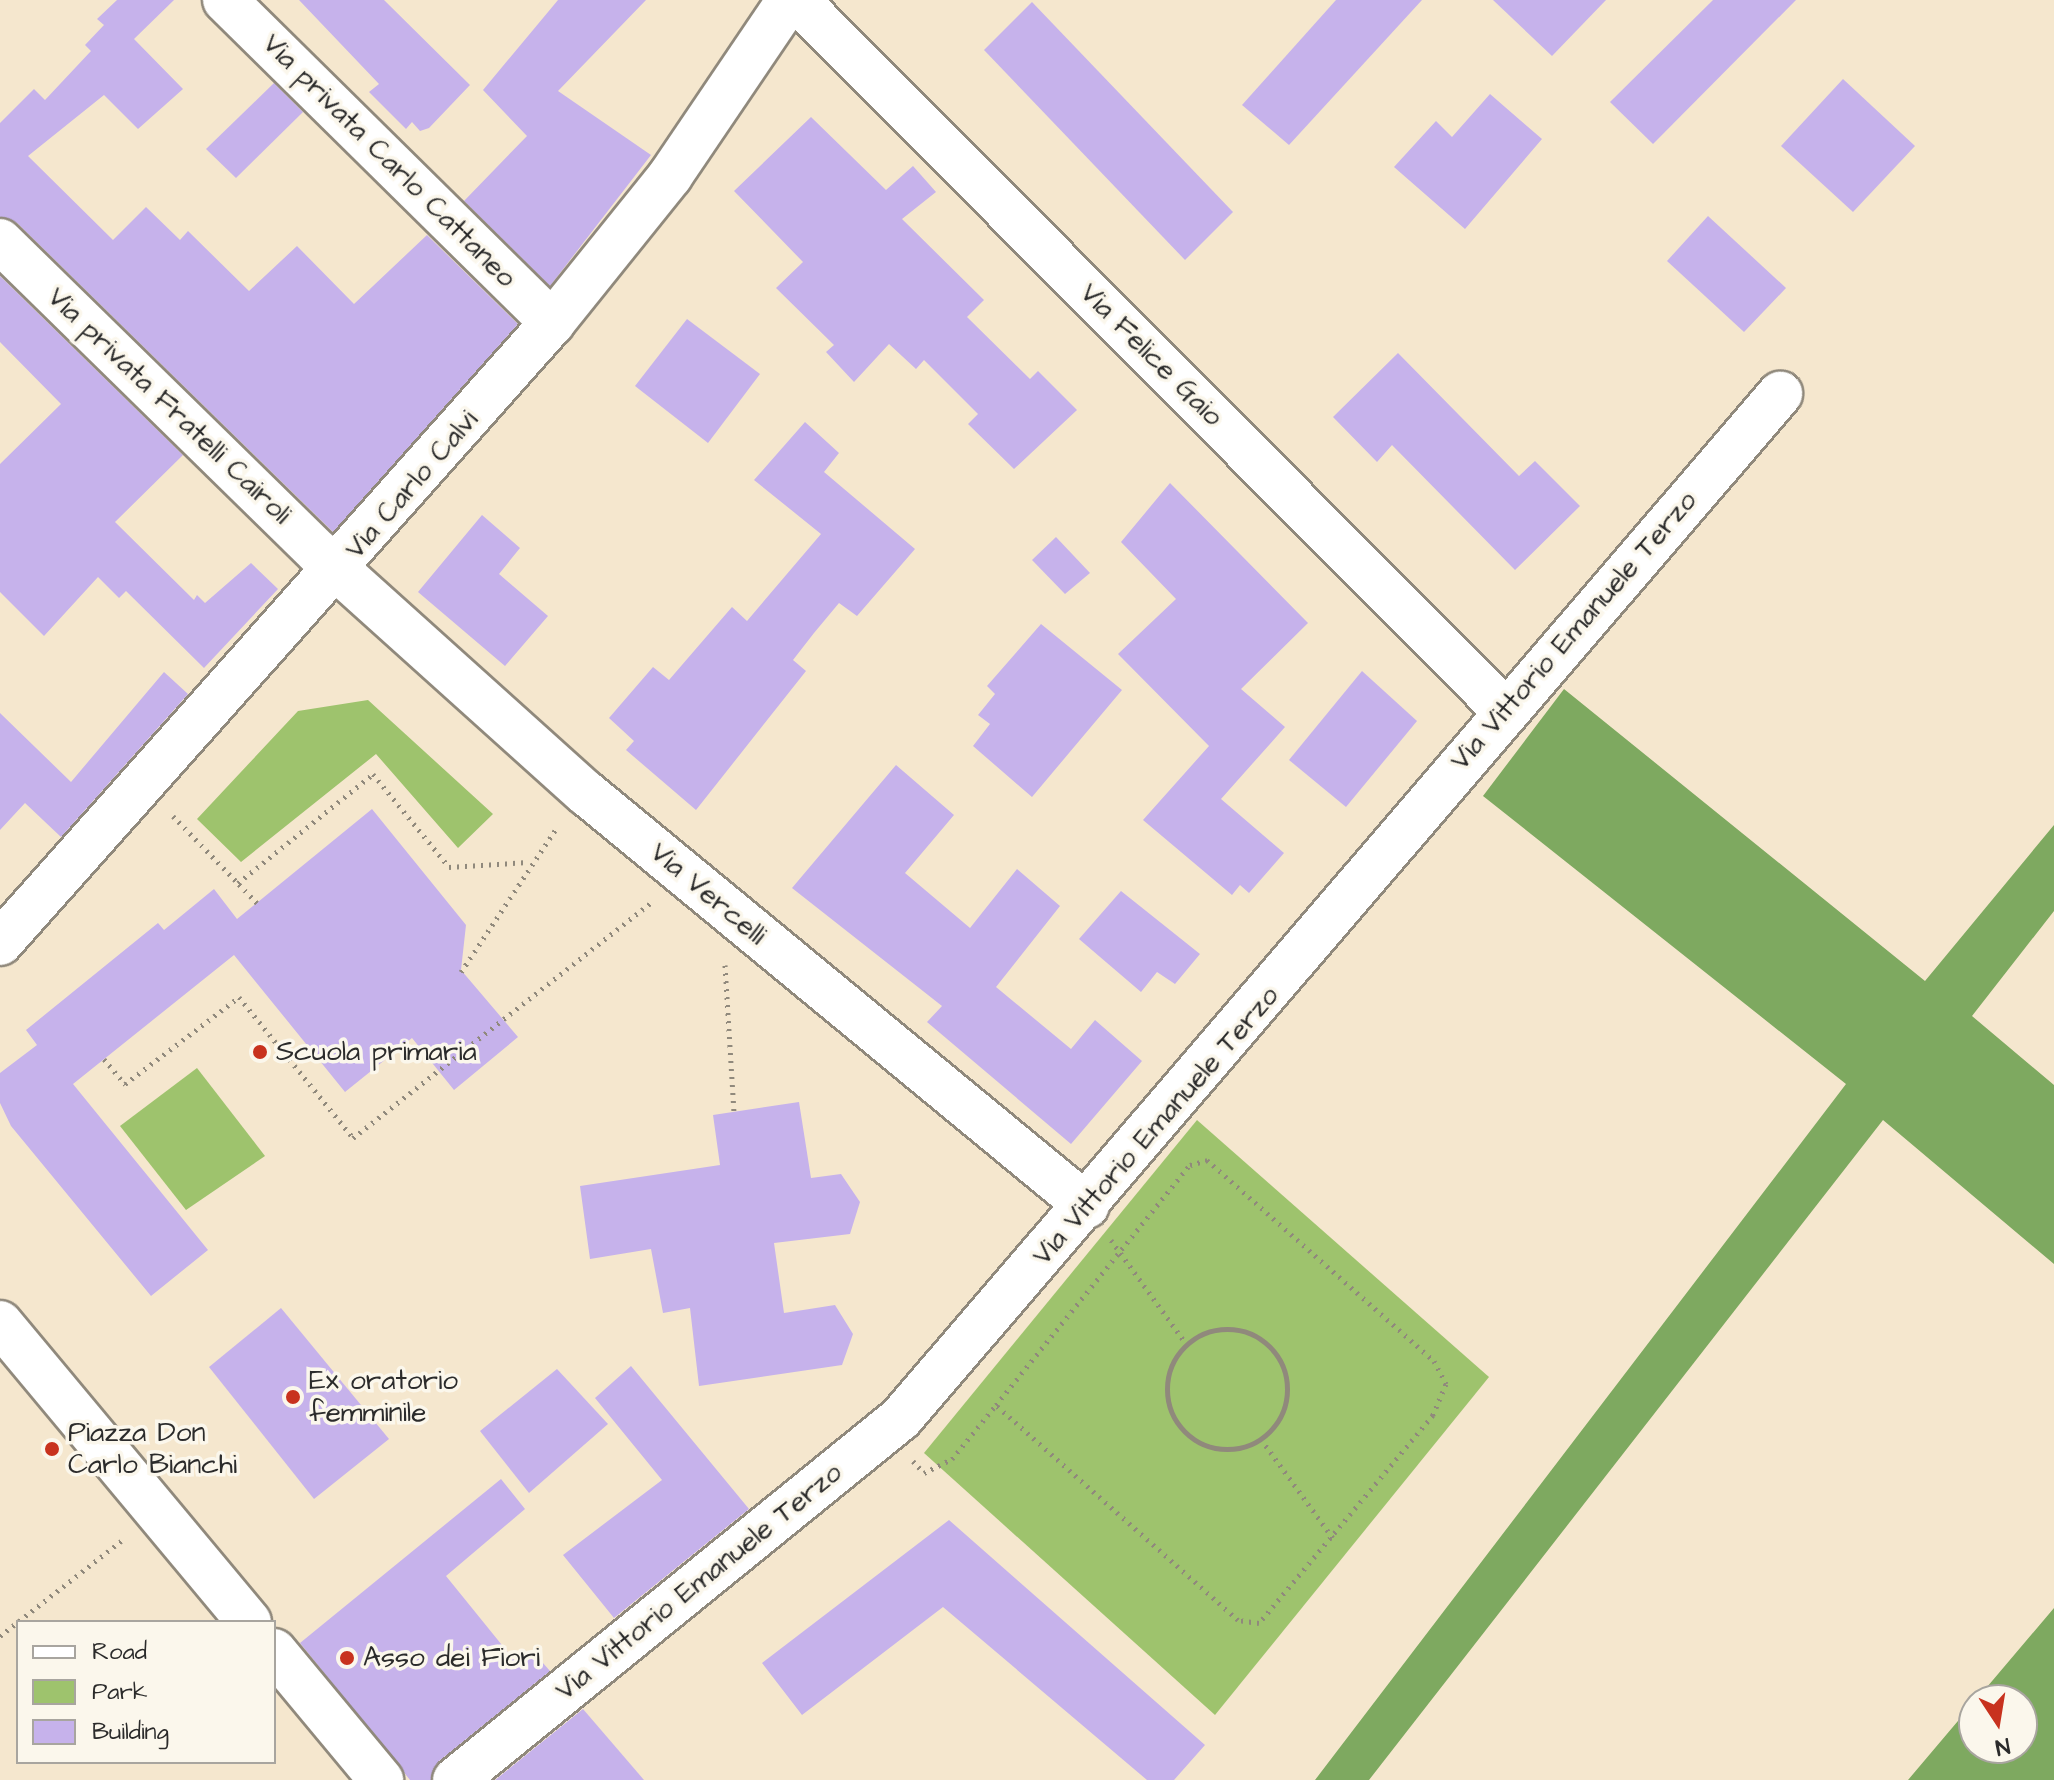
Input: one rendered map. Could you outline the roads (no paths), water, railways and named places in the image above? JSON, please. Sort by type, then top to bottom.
[{"type":"street","name":"Via privata Carlo Cattaneo","points":[[225,0],[552,323]]},
{"type":"street","name":"Via Carlo Calvi","points":[[0,943],[339,569],[552,323],[670,176],[789,0]]},
{"type":"street","name":"Via Felice Gaio","points":[[797,0],[1504,710]]},
{"type":"street","name":"Via privata Fratelli Cairoli","points":[[0,241],[339,569]]},
{"type":"street","name":"Via Vittorio Emanuele Terzo","points":[[455,1780],[885,1432],[1087,1206],[1504,710],[1780,394]]},
{"type":"street","name":"Via Vercelli","points":[[339,569],[586,793],[1087,1206]]},
{"type":"street","points":[[0,1323],[247,1620]]},
{"type":"street","points":[[276,1653],[381,1780]]},
{"type":"place","name":"Scuola primaria","points":[[260,1052]]},
{"type":"place","name":"Ex oratorio femminile","points":[[293,1397]]},
{"type":"place","name":"Piazza Don Carlo Bianchi","points":[[52,1449]]},
{"type":"place","name":"Asso dei Fiori","points":[[347,1658]]}]
